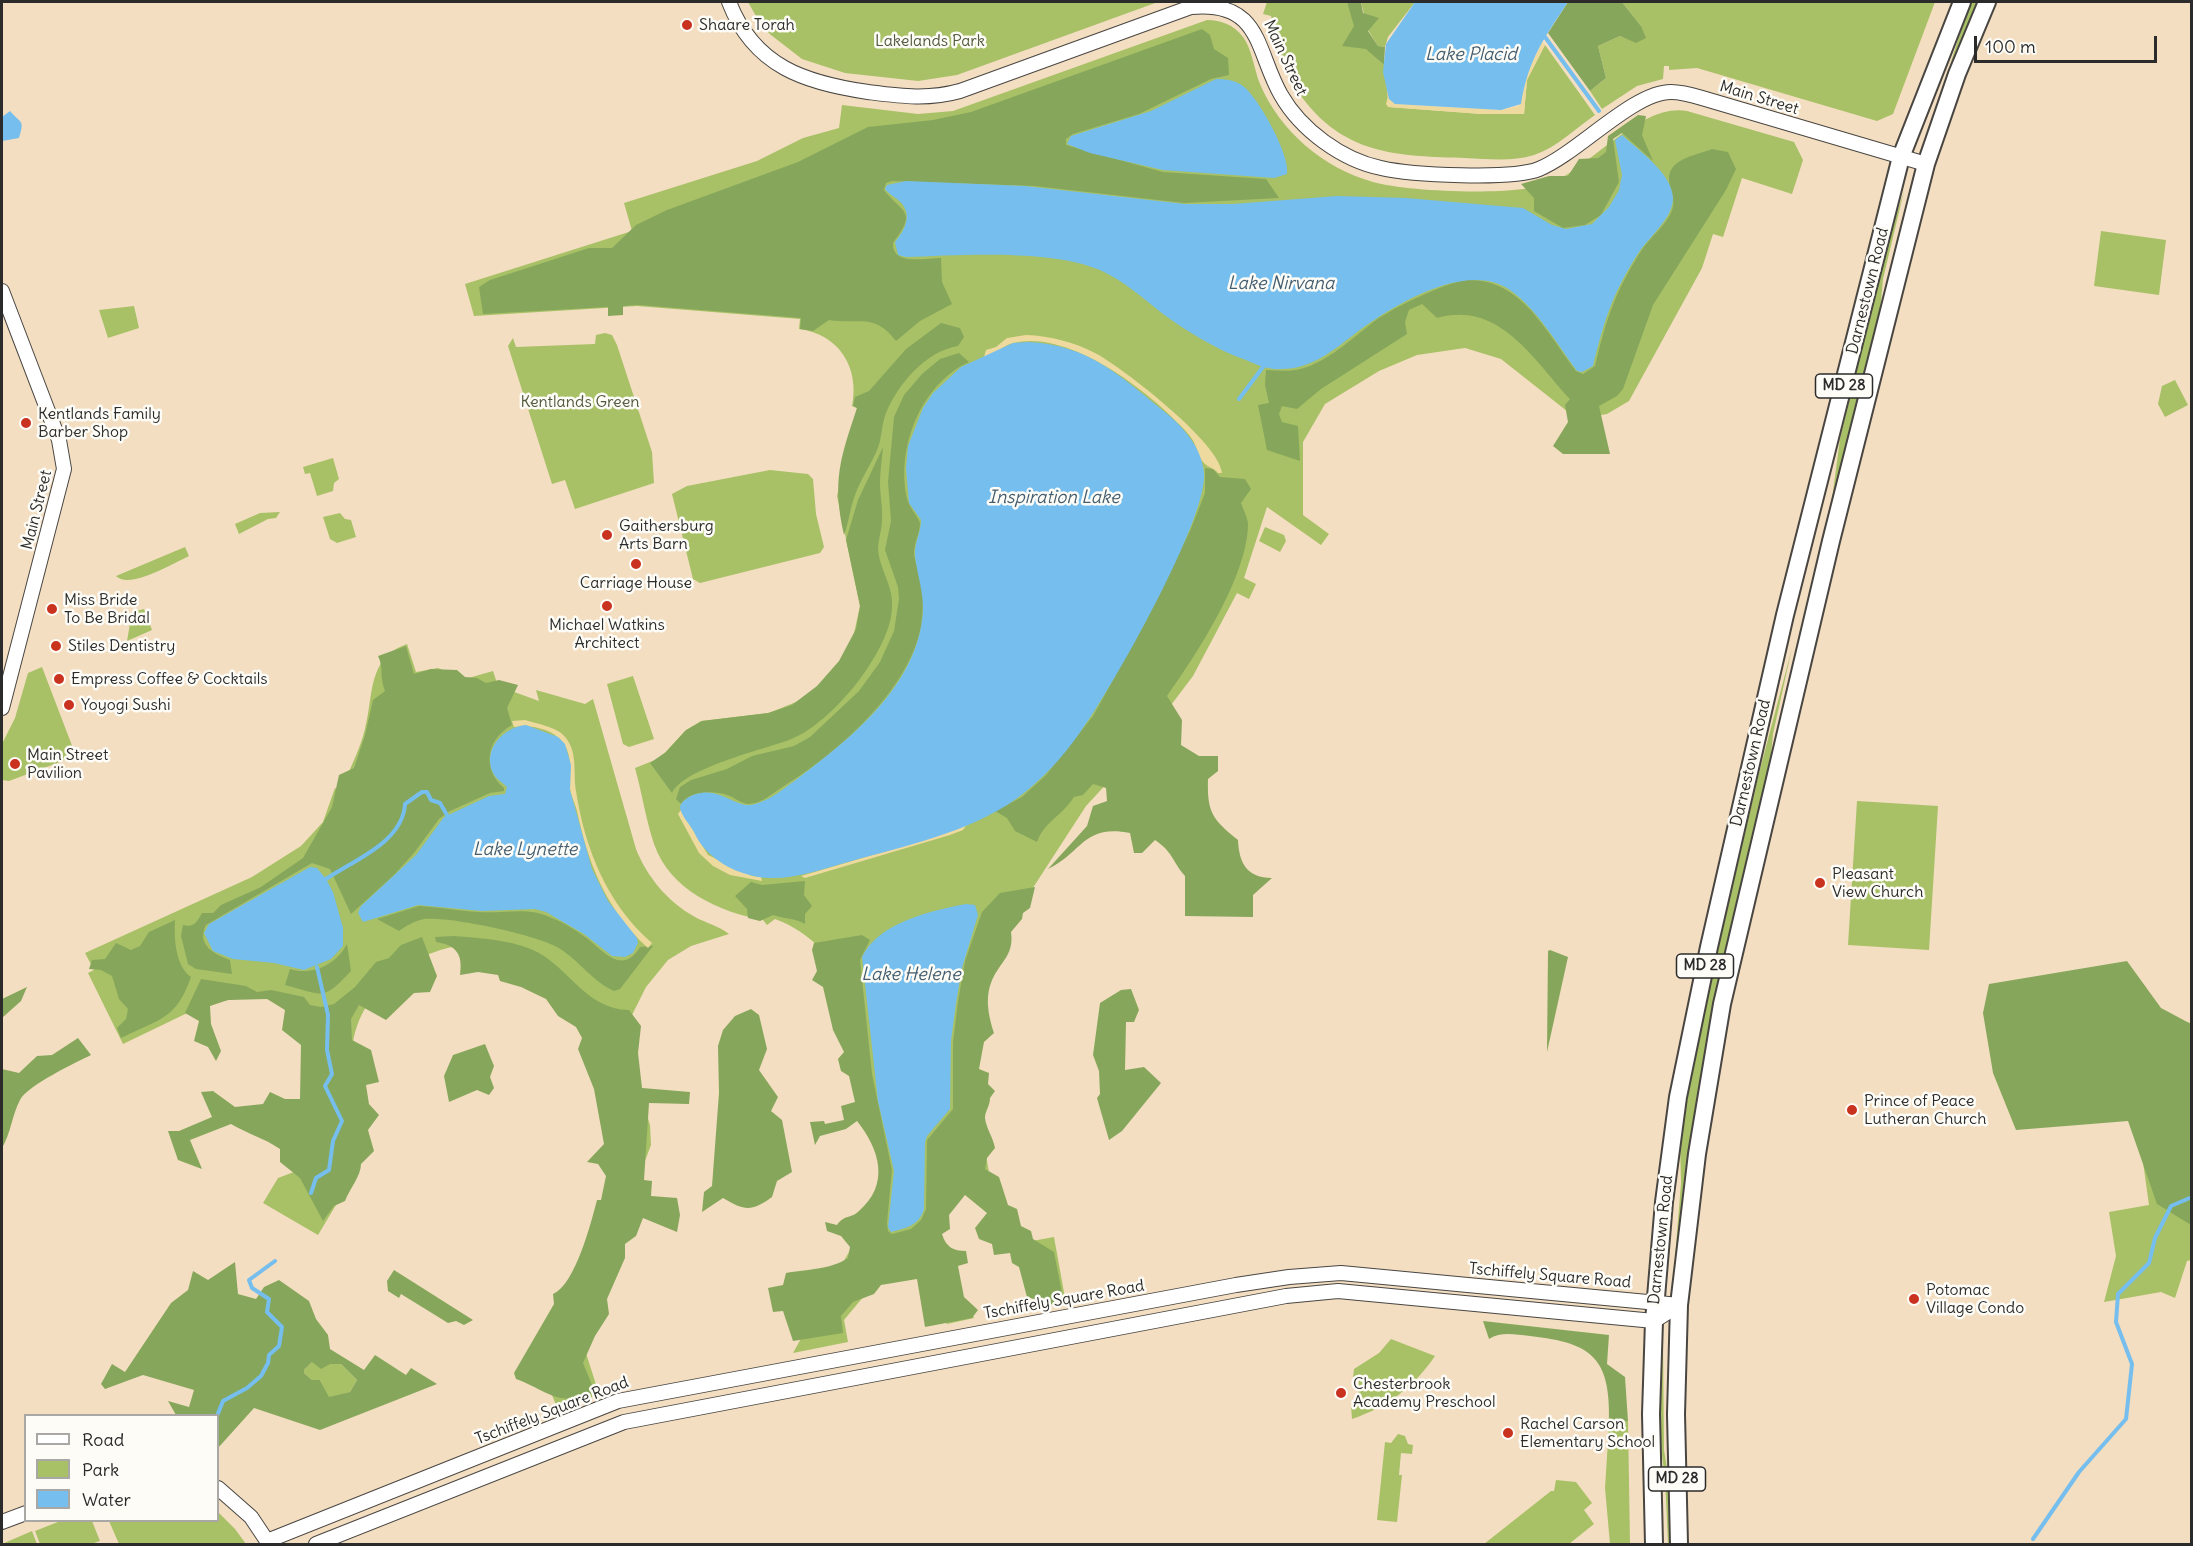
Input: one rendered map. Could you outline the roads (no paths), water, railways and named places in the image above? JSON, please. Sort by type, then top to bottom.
[{"type":"main road","name":"Darnestown Road","points":[[1654,1545],[1651,1414],[1653,1321],[1664,1202],[1678,1097],[1709,947],[1785,615],[1901,157],[1962,2]]},
{"type":"main road","name":"Darnestown Road","points":[[1679,1545],[1676,1414],[1679,1305],[1696,1154],[1722,1004],[1831,541],[1926,164],[1957,74],[1988,2]]},
{"type":"street","name":"Main Street","points":[[729,2],[739,23],[759,48],[797,75],[828,86],[915,98],[960,91],[1191,7],[1218,4],[1242,14],[1255,27],[1281,95],[1304,124],[1346,154],[1371,165],[1391,170],[1500,175],[1526,173],[1562,157],[1644,99],[1670,92],[1702,98],[1926,164]]},
{"type":"street","name":"Main Street","points":[[2,291],[59,440],[64,469],[2,708]]},
{"type":"street","name":"Tschiffely Square Road","points":[[219,1489],[243,1508],[268,1543],[618,1401],[1289,1277],[1341,1273],[1679,1305]]},
{"type":"street","points":[[316,1545],[624,1422],[1286,1296],[1338,1290],[1653,1321],[1679,1305]]},
{"type":"street","points":[[2,1522],[24,1514]]},
{"type":"water","name":"Lake Placid","points":[[1415,2],[1568,2],[1544,38],[1528,75],[1521,104],[1501,110],[1395,104],[1389,99],[1383,72],[1386,44]]},
{"type":"water","points":[[1216,79],[1230,80],[1240,84],[1257,102],[1279,141],[1287,166],[1287,174],[1274,178],[1163,170],[1090,153],[1067,144],[1071,136],[1151,111]]},
{"type":"water","points":[[10,111],[21,122],[21,132],[19,138],[2,141],[2,117]]},
{"type":"water","name":"Lake Nirvana","points":[[1622,135],[1661,171],[1671,189],[1672,205],[1665,220],[1639,252],[1622,280],[1601,334],[1593,366],[1582,372],[1577,371],[1546,328],[1520,298],[1510,290],[1492,282],[1473,280],[1452,283],[1410,299],[1372,321],[1331,352],[1313,362],[1292,368],[1263,367],[1203,340],[1163,314],[1117,279],[1080,263],[1031,256],[906,257],[898,255],[895,242],[905,226],[907,215],[902,204],[885,189],[887,185],[906,181],[1025,186],[1185,204],[1233,204],[1337,196],[1406,198],[1523,208],[1552,225],[1566,229],[1592,224],[1609,207],[1619,190],[1622,175],[1615,140]]},
{"type":"water","name":"Inspiration Lake","points":[[1028,342],[1068,349],[1086,356],[1119,375],[1179,425],[1191,439],[1202,463],[1204,472],[1201,494],[1191,526],[1156,603],[1114,680],[1081,731],[1051,768],[1016,799],[977,821],[913,844],[799,875],[780,878],[759,877],[725,865],[715,859],[699,842],[682,813],[681,804],[689,797],[699,793],[716,794],[744,805],[758,803],[771,797],[839,746],[875,712],[891,693],[914,650],[923,617],[923,599],[915,556],[921,520],[909,503],[906,468],[908,446],[923,408],[933,393],[961,367],[1013,343]]},
{"type":"water","name":"Lake Lynette","points":[[526,725],[558,737],[565,744],[571,765],[570,790],[592,869],[608,901],[637,938],[638,943],[633,953],[625,957],[612,956],[584,934],[546,912],[535,909],[482,911],[418,905],[363,922],[358,913],[361,906],[416,855],[444,817],[489,796],[505,794],[507,787],[494,775],[490,756],[497,741],[503,735]]},
{"type":"water","points":[[310,867],[317,868],[326,879],[333,892],[343,928],[343,946],[331,959],[304,970],[274,963],[233,959],[213,951],[204,933],[209,924]]},
{"type":"water","name":"Lake Helene","points":[[966,904],[975,905],[978,915],[962,968],[956,1003],[951,1041],[950,1109],[927,1136],[925,1142],[922,1215],[915,1223],[891,1232],[888,1227],[894,1171],[878,1101],[862,957],[880,935],[893,927],[937,910]]},
{"type":"waterway","points":[[1545,37],[1599,111]]},
{"type":"waterway","points":[[1239,399],[1263,367]]},
{"type":"waterway","points":[[326,879],[363,857],[387,839],[396,829],[405,804],[422,792],[427,792],[431,800],[440,803],[447,815]]},
{"type":"waterway","points":[[311,1193],[316,1178],[329,1170],[333,1141],[342,1121],[325,1086],[332,1074],[327,1050],[328,1015],[317,967]]},
{"type":"waterway","points":[[2033,1539],[2079,1472],[2126,1419],[2132,1364],[2116,1322],[2118,1294],[2149,1263],[2155,1238],[2171,1206],[2192,1197]]},
{"type":"waterway","points":[[218,1414],[223,1401],[247,1388],[261,1376],[268,1363],[269,1355],[279,1346],[282,1327],[267,1312],[269,1299],[252,1288],[249,1280],[275,1261]]},
{"type":"place","name":"Shaare Torah","points":[[687,25]]},
{"type":"place","name":"Kentlands Family Barber Shop","points":[[26,423]]},
{"type":"place","name":"Gaithersburg Arts Barn","points":[[607,535]]},
{"type":"place","name":"Carriage House","points":[[636,564]]},
{"type":"place","name":"Michael Watkins Architect","points":[[607,606]]},
{"type":"place","name":"Miss Bride To Be Bridal","points":[[52,609]]},
{"type":"place","name":"Stiles Dentistry","points":[[56,646]]},
{"type":"place","name":"Empress Coffee & Cocktails","points":[[59,679]]},
{"type":"place","name":"Yoyogi Sushi","points":[[69,705]]},
{"type":"place","name":"Main Street Pavilion","points":[[15,764]]},
{"type":"place","name":"Pleasant View Church","points":[[1820,883]]},
{"type":"place","name":"Prince of Peace Lutheran Church","points":[[1852,1110]]},
{"type":"place","name":"Potomac Village Condo","points":[[1914,1299]]},
{"type":"place","name":"Chesterbrook Academy Preschool","points":[[1341,1393]]},
{"type":"place","name":"Rachel Carson Elementary School","points":[[1508,1433]]},
{"type":"park label","name":"Lakelands Park","points":[[930,41]]},
{"type":"park label","name":"Kentlands Green","points":[[580,402]]}]
